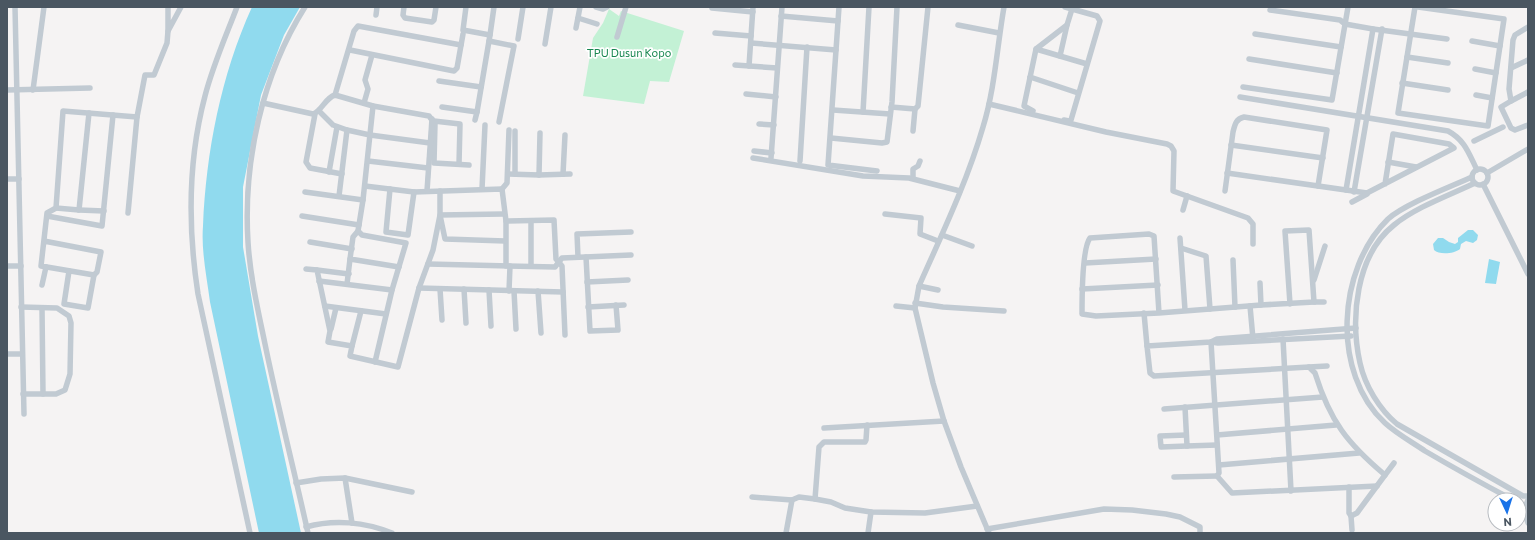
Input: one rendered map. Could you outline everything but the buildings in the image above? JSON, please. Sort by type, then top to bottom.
[{"type":"street","points":[[15,7],[24,414]]},
{"type":"street","points":[[33,90],[44,7]]},
{"type":"street","points":[[128,212],[137,117],[145,75],[154,75],[167,43],[168,7]]},
{"type":"street","points":[[168,31],[181,7]]},
{"type":"street","points":[[236,7],[205,95],[199,122],[192,182],[191,227],[193,262],[198,294],[250,533]]},
{"type":"street","points":[[305,7],[279,58],[264,103],[251,163],[248,198],[248,241],[250,264],[280,419],[307,530],[333,522],[352,523],[382,529],[392,533]]},
{"type":"street","points":[[376,15],[378,7]]},
{"type":"street","points":[[404,7],[403,15],[405,18],[432,22],[434,20],[436,7]]},
{"type":"street","points":[[466,7],[463,30],[514,46],[499,122]]},
{"type":"street","points":[[476,120],[494,7]]},
{"type":"street","points":[[518,39],[523,7]]},
{"type":"street","points":[[545,44],[551,7]]},
{"type":"street","points":[[576,28],[580,7]]},
{"type":"street","points":[[596,7],[603,9],[607,7]]},
{"type":"street","points":[[617,37],[626,7]]},
{"type":"street","points":[[754,151],[772,155],[782,7]]},
{"type":"street","points":[[839,7],[828,165],[877,171]]},
{"type":"street","points":[[863,112],[869,7]]},
{"type":"street","points":[[831,138],[885,143],[888,137],[891,107],[897,7]]},
{"type":"street","points":[[913,131],[915,109],[918,106],[928,7]]},
{"type":"street","points":[[1004,7],[989,104],[972,161],[942,235],[919,286],[915,306],[944,421],[988,531],[1085,511],[1118,509],[1180,517],[1200,527],[1200,533]]},
{"type":"street","points":[[1065,7],[1098,16],[1100,19],[1069,122]]},
{"type":"street","points":[[1243,87],[1332,100],[1348,7]]},
{"type":"street","points":[[1417,7],[1504,19],[1488,126],[1398,113],[1411,33],[1417,7]]},
{"type":"street","points":[[712,8],[753,10],[749,66]]},
{"type":"street","points":[[1060,56],[1072,9]]},
{"type":"street","points":[[1270,10],[1340,20],[1345,24],[1373,29],[1382,29],[1447,39]]},
{"type":"street","points":[[781,16],[838,21]]},
{"type":"street","points":[[578,18],[597,24]]},
{"type":"street","points":[[958,25],[999,33]]},
{"type":"street","points":[[1067,25],[1036,49],[1025,108],[1069,122]]},
{"type":"street","points":[[335,95],[350,50],[355,28],[361,26],[461,45]]},
{"type":"street","points":[[1511,101],[1509,89],[1513,40],[1515,35],[1528,27]]},
{"type":"street","points":[[1346,190],[1373,29]]},
{"type":"street","points":[[1354,192],[1382,29]]},
{"type":"street","points":[[715,33],[751,36]]},
{"type":"street","points":[[350,50],[372,56],[454,71],[457,68],[463,34]]},
{"type":"street","points":[[1255,34],[1342,47]]},
{"type":"street","points":[[1472,41],[1500,46]]},
{"type":"street","points":[[751,43],[779,44],[836,50]]},
{"type":"street","points":[[800,161],[807,47]]},
{"type":"street","points":[[1036,49],[1087,64]]},
{"type":"street","points":[[364,104],[368,89],[366,80],[372,56]]},
{"type":"street","points":[[1407,57],[1448,63]]},
{"type":"street","points":[[1249,59],[1337,73]]},
{"type":"street","points":[[1511,68],[1528,60]]},
{"type":"street","points":[[735,65],[777,68]]},
{"type":"street","points":[[1475,69],[1496,73]]},
{"type":"street","points":[[1030,77],[1078,93]]},
{"type":"street","points":[[439,81],[481,87]]},
{"type":"street","points":[[1402,83],[1448,90]]},
{"type":"street","points":[[7,90],[90,88]]},
{"type":"street","points":[[1528,92],[1501,107],[1511,128],[1515,130],[1528,125]]},
{"type":"street","points":[[746,94],[776,97]]},
{"type":"street","points":[[342,174],[310,168],[306,164],[317,112],[331,96],[335,95],[364,104],[429,116],[433,120],[435,124],[427,191]]},
{"type":"street","points":[[1476,95],[1492,98]]},
{"type":"street","points":[[1240,97],[1448,131],[1458,136],[1465,144],[1477,170],[1474,180],[1394,225],[1375,247],[1366,266],[1359,289],[1356,328],[1362,371],[1382,409],[1397,424],[1523,496],[1528,496]]},
{"type":"street","points":[[264,103],[317,112],[337,127],[347,130],[370,135],[430,143]]},
{"type":"street","points":[[989,104],[1171,146],[1174,151],[1172,189],[1176,193],[1248,218],[1253,224],[1253,244]]},
{"type":"street","points":[[347,284],[353,237],[358,231],[363,200],[373,106]]},
{"type":"street","points":[[442,107],[477,112]]},
{"type":"street","points":[[891,107],[915,109]]},
{"type":"street","points":[[833,110],[890,114]]},
{"type":"street","points":[[56,208],[63,111],[137,117]]},
{"type":"street","points":[[79,210],[89,113]]},
{"type":"street","points":[[47,216],[102,226],[113,115]]},
{"type":"street","points":[[1225,191],[1235,123],[1239,118],[1244,117],[1327,130],[1318,186]]},
{"type":"street","points":[[430,164],[430,143],[433,120]]},
{"type":"street","points":[[433,120],[460,124],[459,164]]},
{"type":"street","points":[[759,124],[774,125]]},
{"type":"street","points":[[482,189],[485,125]]},
{"type":"street","points":[[1483,125],[1488,134]]},
{"type":"street","points":[[329,172],[337,127]]},
{"type":"street","points":[[1474,141],[1504,127]]},
{"type":"street","points":[[339,196],[347,130]]},
{"type":"street","points":[[365,186],[414,192],[502,189],[506,186],[512,131],[514,174]]},
{"type":"street","points":[[539,175],[540,132]]},
{"type":"street","points":[[1352,202],[1454,148],[1449,144],[1393,134],[1385,184]]},
{"type":"street","points":[[564,174],[565,135]]},
{"type":"street","points":[[1231,146],[1323,158]]},
{"type":"street","points":[[1486,173],[1528,150]]},
{"type":"street","points":[[753,158],[863,176],[912,178],[960,191]]},
{"type":"street","points":[[368,161],[469,165]]},
{"type":"street","points":[[912,178],[913,169],[918,166],[920,161]]},
{"type":"street","points":[[1388,162],[1416,167]]},
{"type":"street","points":[[1477,170],[1481,170],[1486,173],[1488,179],[1483,184]]},
{"type":"street","points":[[1227,173],[1367,193]]},
{"type":"street","points":[[508,174],[570,174]]},
{"type":"street","points":[[7,179],[19,178]]},
{"type":"street","points":[[1498,492],[1443,462],[1404,437],[1377,414],[1360,386],[1353,364],[1347,329],[1350,287],[1359,263],[1372,238],[1390,218],[1435,194],[1474,180],[1483,184],[1528,274]]},
{"type":"street","points":[[390,189],[386,232],[408,235]]},
{"type":"street","points":[[502,189],[506,222],[505,241],[516,329]]},
{"type":"street","points":[[361,311],[350,356],[398,367],[419,288],[433,250],[440,216],[440,191]]},
{"type":"street","points":[[305,192],[363,200]]},
{"type":"street","points":[[375,362],[392,290],[408,235],[414,192]]},
{"type":"street","points":[[1435,194],[1437,201]]},
{"type":"street","points":[[1183,210],[1187,196]]},
{"type":"street","points":[[94,275],[41,266],[47,213],[56,208],[104,211]]},
{"type":"street","points":[[440,216],[504,214]]},
{"type":"street","points":[[885,214],[920,218],[920,234],[938,241]]},
{"type":"street","points":[[302,216],[359,225]]},
{"type":"street","points":[[440,216],[445,240],[505,241]]},
{"type":"street","points":[[506,222],[554,220],[556,259],[562,266],[565,335]]},
{"type":"street","points":[[531,221],[531,266]]},
{"type":"street","points":[[1290,304],[1285,231],[1309,230],[1314,302]]},
{"type":"street","points":[[358,231],[362,235],[406,242]]},
{"type":"street","points":[[578,257],[577,234],[631,232]]},
{"type":"street","points":[[942,235],[972,246]]},
{"type":"street","points":[[1159,313],[1155,240],[1152,235],[1095,237],[1088,240],[1082,289],[1082,314],[1096,316],[1159,313],[1210,308],[1324,302]]},
{"type":"street","points":[[1180,238],[1185,310]]},
{"type":"street","points":[[44,241],[101,252],[97,272],[94,275],[88,308],[64,304],[69,271]]},
{"type":"street","points":[[310,242],[352,249]]},
{"type":"street","points":[[1313,283],[1325,246]]},
{"type":"street","points":[[1181,248],[1206,256],[1210,308]]},
{"type":"street","points":[[428,264],[556,267],[562,258],[631,255]]},
{"type":"street","points":[[586,257],[590,331],[618,330],[616,305]]},
{"type":"street","points":[[1085,263],[1156,259]]},
{"type":"street","points":[[350,260],[399,267]]},
{"type":"street","points":[[1233,260],[1235,307]]},
{"type":"street","points":[[7,266],[20,266]]},
{"type":"street","points":[[42,285],[46,266]]},
{"type":"street","points":[[306,269],[349,274]]},
{"type":"street","points":[[317,270],[330,331]]},
{"type":"street","points":[[587,282],[628,280]]},
{"type":"street","points":[[319,281],[392,290]]},
{"type":"street","points":[[1260,283],[1261,305]]},
{"type":"street","points":[[1082,289],[1158,285]]},
{"type":"street","points":[[919,286],[938,290]]},
{"type":"street","points":[[419,288],[563,292]]},
{"type":"street","points":[[440,289],[442,320]]},
{"type":"street","points":[[464,289],[466,323]]},
{"type":"street","points":[[489,290],[491,326]]},
{"type":"street","points":[[538,291],[541,333]]},
{"type":"street","points":[[588,307],[624,305]]},
{"type":"street","points":[[325,306],[386,314]]},
{"type":"street","points":[[896,306],[1004,311]]},
{"type":"street","points":[[1250,306],[1253,339]]},
{"type":"street","points":[[21,307],[57,308],[69,316],[71,323],[69,380],[62,392],[23,394]]},
{"type":"street","points":[[42,308],[43,394]]},
{"type":"street","points":[[336,308],[328,342],[352,346]]},
{"type":"street","points":[[1144,313],[1146,346],[1150,374],[1154,376],[1327,366]]},
{"type":"street","points":[[1253,339],[1283,339],[1325,334],[1356,328]]},
{"type":"street","points":[[1146,346],[1211,342],[1218,343],[1325,334],[1348,336],[1356,335]]},
{"type":"street","points":[[1283,339],[1285,400],[1291,491]]},
{"type":"street","points":[[1211,342],[1219,465],[1219,473],[1217,476]]},
{"type":"street","points":[[7,354],[22,354]]},
{"type":"street","points":[[1309,367],[1315,373],[1336,425],[1359,453],[1385,475]]},
{"type":"street","points":[[1164,409],[1324,398]]},
{"type":"street","points":[[1185,407],[1187,446]]},
{"type":"street","points":[[1377,414],[1382,409]]},
{"type":"street","points":[[824,428],[944,421]]},
{"type":"street","points":[[815,499],[819,447],[824,442],[864,442],[866,440],[867,425]]},
{"type":"street","points":[[1217,435],[1336,425]]},
{"type":"street","points":[[1186,435],[1160,436],[1161,447],[1217,445]]},
{"type":"street","points":[[1219,465],[1359,453]]},
{"type":"street","points":[[1443,462],[1448,454]]},
{"type":"street","points":[[1351,516],[1357,513],[1394,463]]},
{"type":"street","points":[[1174,477],[1217,476],[1232,493],[1377,486]]},
{"type":"street","points":[[296,483],[321,479],[345,478],[412,492]]},
{"type":"street","points":[[345,478],[352,523]]},
{"type":"street","points":[[1349,487],[1349,513],[1351,516],[1352,530]]},
{"type":"street","points":[[752,497],[792,500],[799,497],[815,499],[830,502],[845,508],[871,512],[925,513],[977,506]]},
{"type":"street","points":[[786,533],[792,500]]},
{"type":"street","points":[[868,533],[871,512]]},
{"type":"green space","name":"TPU Dusun Kopo","points":[[609,9],[619,16],[621,11],[684,31],[669,82],[650,81],[644,104],[583,96],[593,38],[603,23]]},
{"type":"water","points":[[252,7],[300,7],[284,35],[261,95],[243,187],[243,247],[258,336],[301,533],[259,533],[210,302],[204,255],[203,235],[205,198],[217,114],[232,60]]},
{"type":"water","points":[[1468,230],[1473,230],[1478,235],[1477,240],[1473,243],[1466,241],[1461,244],[1460,249],[1450,253],[1439,253],[1434,250],[1433,244],[1438,238],[1443,238],[1455,244],[1458,242],[1458,238]]},
{"type":"water","points":[[1489,259],[1500,262],[1496,284],[1485,283]]}]
